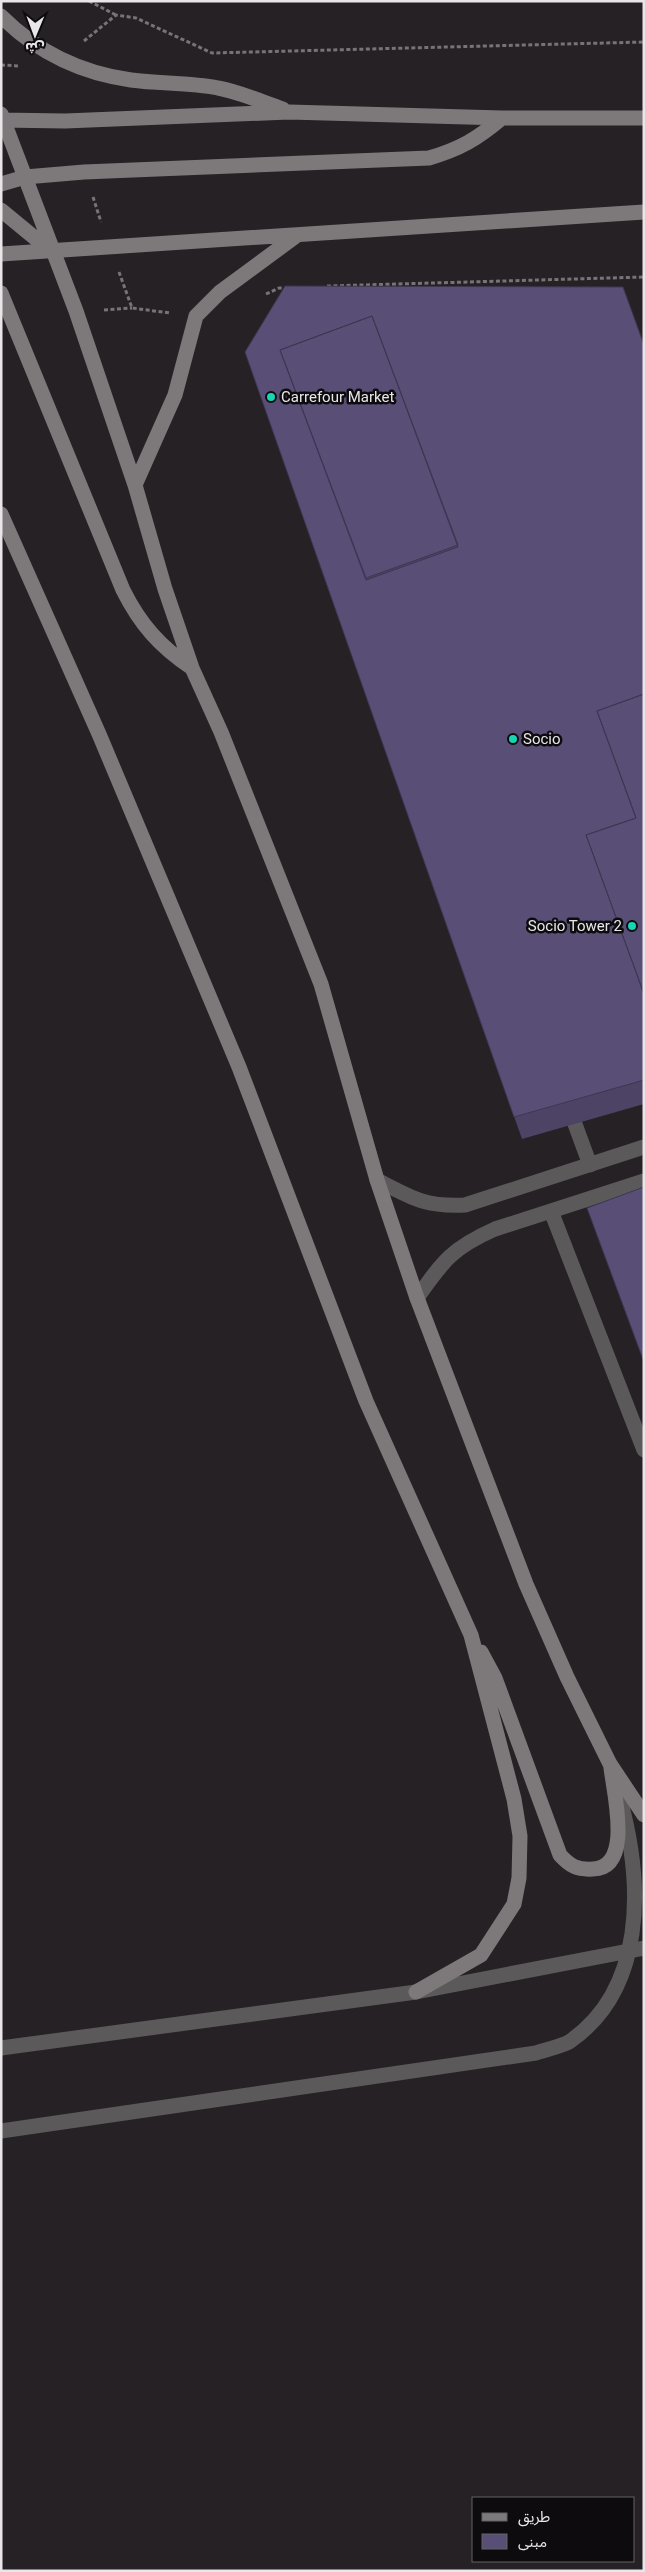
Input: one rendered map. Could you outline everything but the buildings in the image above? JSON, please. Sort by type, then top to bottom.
[{"type":"street","points":[[1,16],[37,47],[61,60],[99,74],[132,80],[219,88],[289,112]]},
{"type":"street","points":[[644,118],[502,118],[289,112],[65,121],[2,120],[76,311],[135,485],[165,589],[192,668],[228,750],[321,984],[377,1180],[417,1298],[526,1584],[567,1677],[610,1764],[644,1815]]},
{"type":"street","points":[[1,184],[25,177],[84,172],[428,158],[454,151],[477,140],[502,118]]},
{"type":"street","points":[[1,210],[52,252]]},
{"type":"street","points":[[1,254],[644,212]]},
{"type":"street","points":[[135,485],[176,395],[196,316],[220,292],[298,235]]},
{"type":"street","points":[[1,293],[123,590],[135,614],[150,635],[170,653],[192,668]]},
{"type":"street","points":[[1,514],[99,734],[238,1067],[366,1402],[472,1635],[495,1678],[560,1854],[570,1865],[581,1870],[601,1869],[613,1860],[619,1839],[610,1764]]},
{"type":"street","points":[[562,1091],[590,1165]]},
{"type":"street","points":[[377,1180],[422,1203],[444,1206],[465,1205],[644,1147]]},
{"type":"street","points":[[417,1298],[443,1261],[459,1248],[495,1229],[644,1181]]},
{"type":"street","points":[[551,1211],[644,1450]]},
{"type":"street","points":[[416,1992],[481,1955],[514,1904],[519,1878],[520,1836],[514,1798],[472,1635]]},
{"type":"street","points":[[1,2131],[536,2052],[568,2043],[595,2025],[612,2008],[627,1984],[641,1949],[642,1913],[638,1872],[610,1764]]},
{"type":"street","points":[[1,2048],[416,1992],[641,1949]]},
{"type":"path","points":[[89,1],[116,14],[136,18],[212,53],[644,42]]},
{"type":"path","points":[[61,60],[116,14]]},
{"type":"path","points":[[84,172],[132,308],[196,316]]},
{"type":"path","points":[[318,287],[644,277]]},
{"type":"path","points":[[260,297],[279,288],[289,288]]},
{"type":"place","name":"Carrefour Market","points":[[271,397]]},
{"type":"place","name":"Socio","points":[[513,739]]},
{"type":"place","name":"Socio Tower 2","points":[[632,926]]}]
